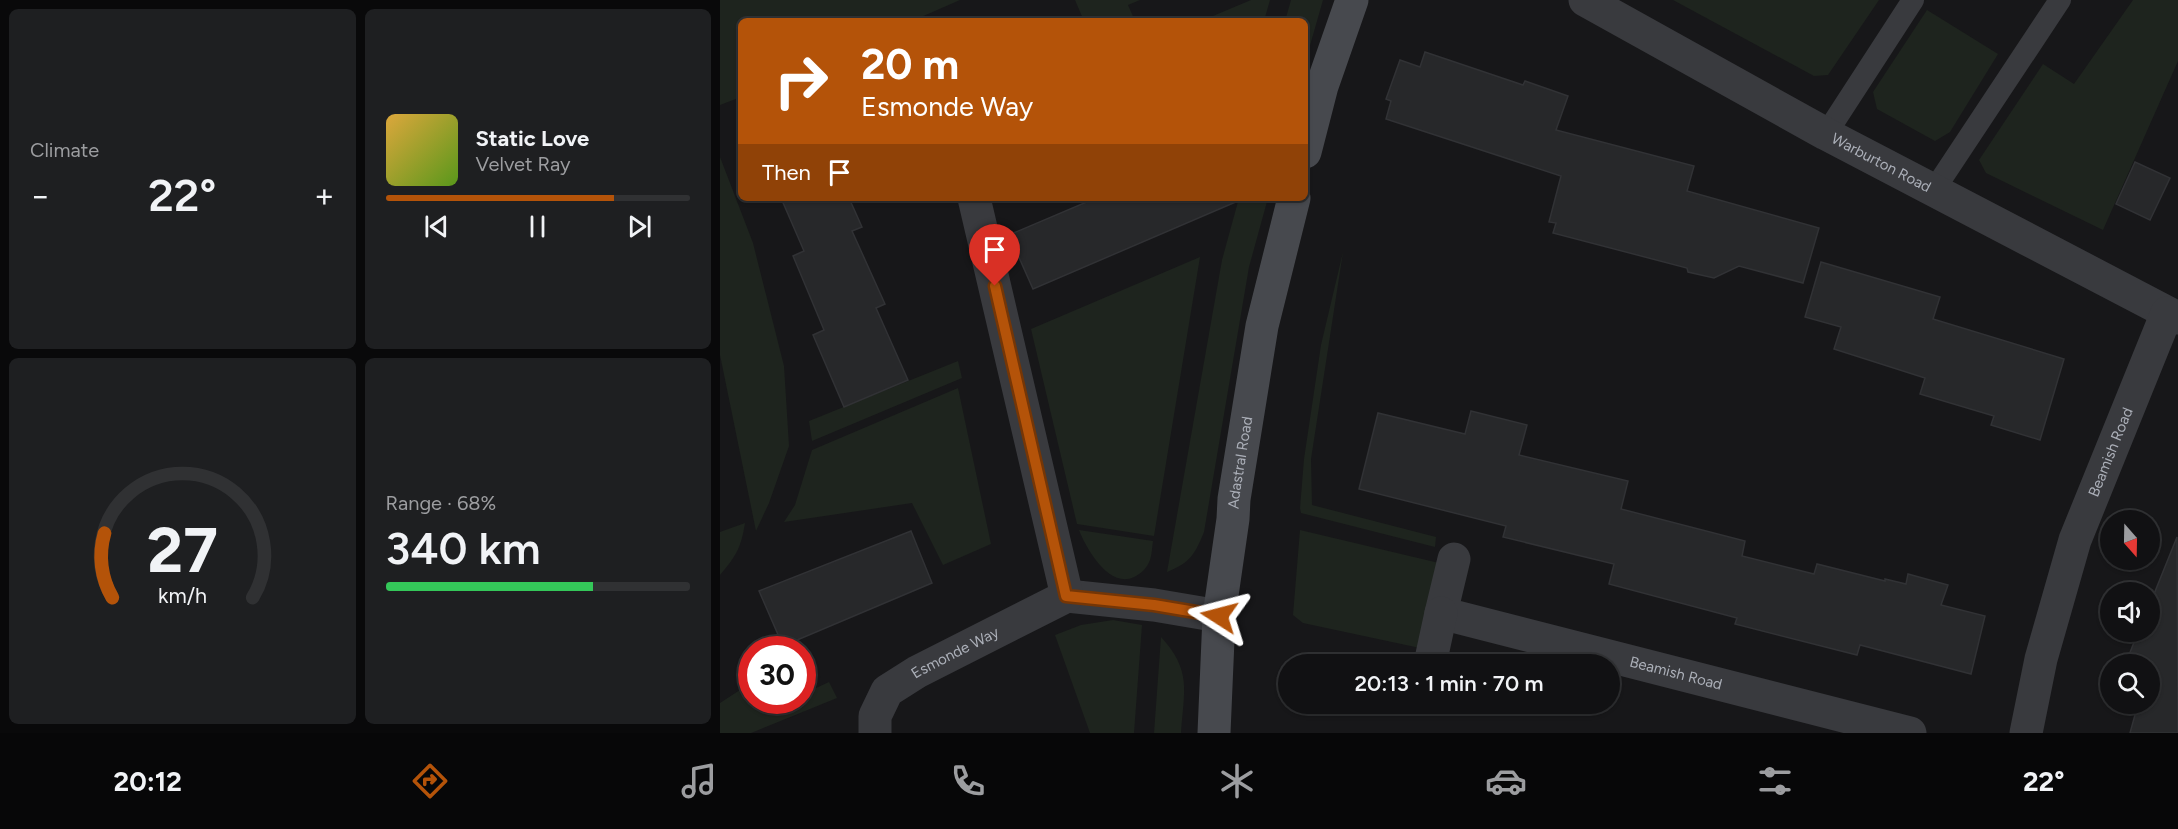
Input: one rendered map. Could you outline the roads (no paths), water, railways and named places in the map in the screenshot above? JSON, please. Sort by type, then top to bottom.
[{"type":"street","points":[[1308,140],[1322,86],[1352,0]]},
{"type":"street","name":"Warburton Road","points":[[1586,0],[1826,134],[2172,316]]},
{"type":"street","points":[[975,201],[1066,596],[1154,605],[1219,616]]},
{"type":"street","name":"Adastral Road","points":[[1214,733],[1219,616],[1234,499],[1262,326],[1293,201]]},
{"type":"street","name":"Beamish Road","points":[[2026,733],[2041,659],[2075,540],[2172,316]]},
{"type":"street","points":[[1432,654],[1454,560]]},
{"type":"street","name":"Esmonde Way","points":[[875,733],[874,716],[886,691],[916,672],[1066,596]]},
{"type":"street","name":"Beamish Road","points":[[1441,613],[1910,733]]},
{"type":"lane","points":[[1826,134],[1913,0]]},
{"type":"lane","points":[[1935,190],[2060,0]]}]
